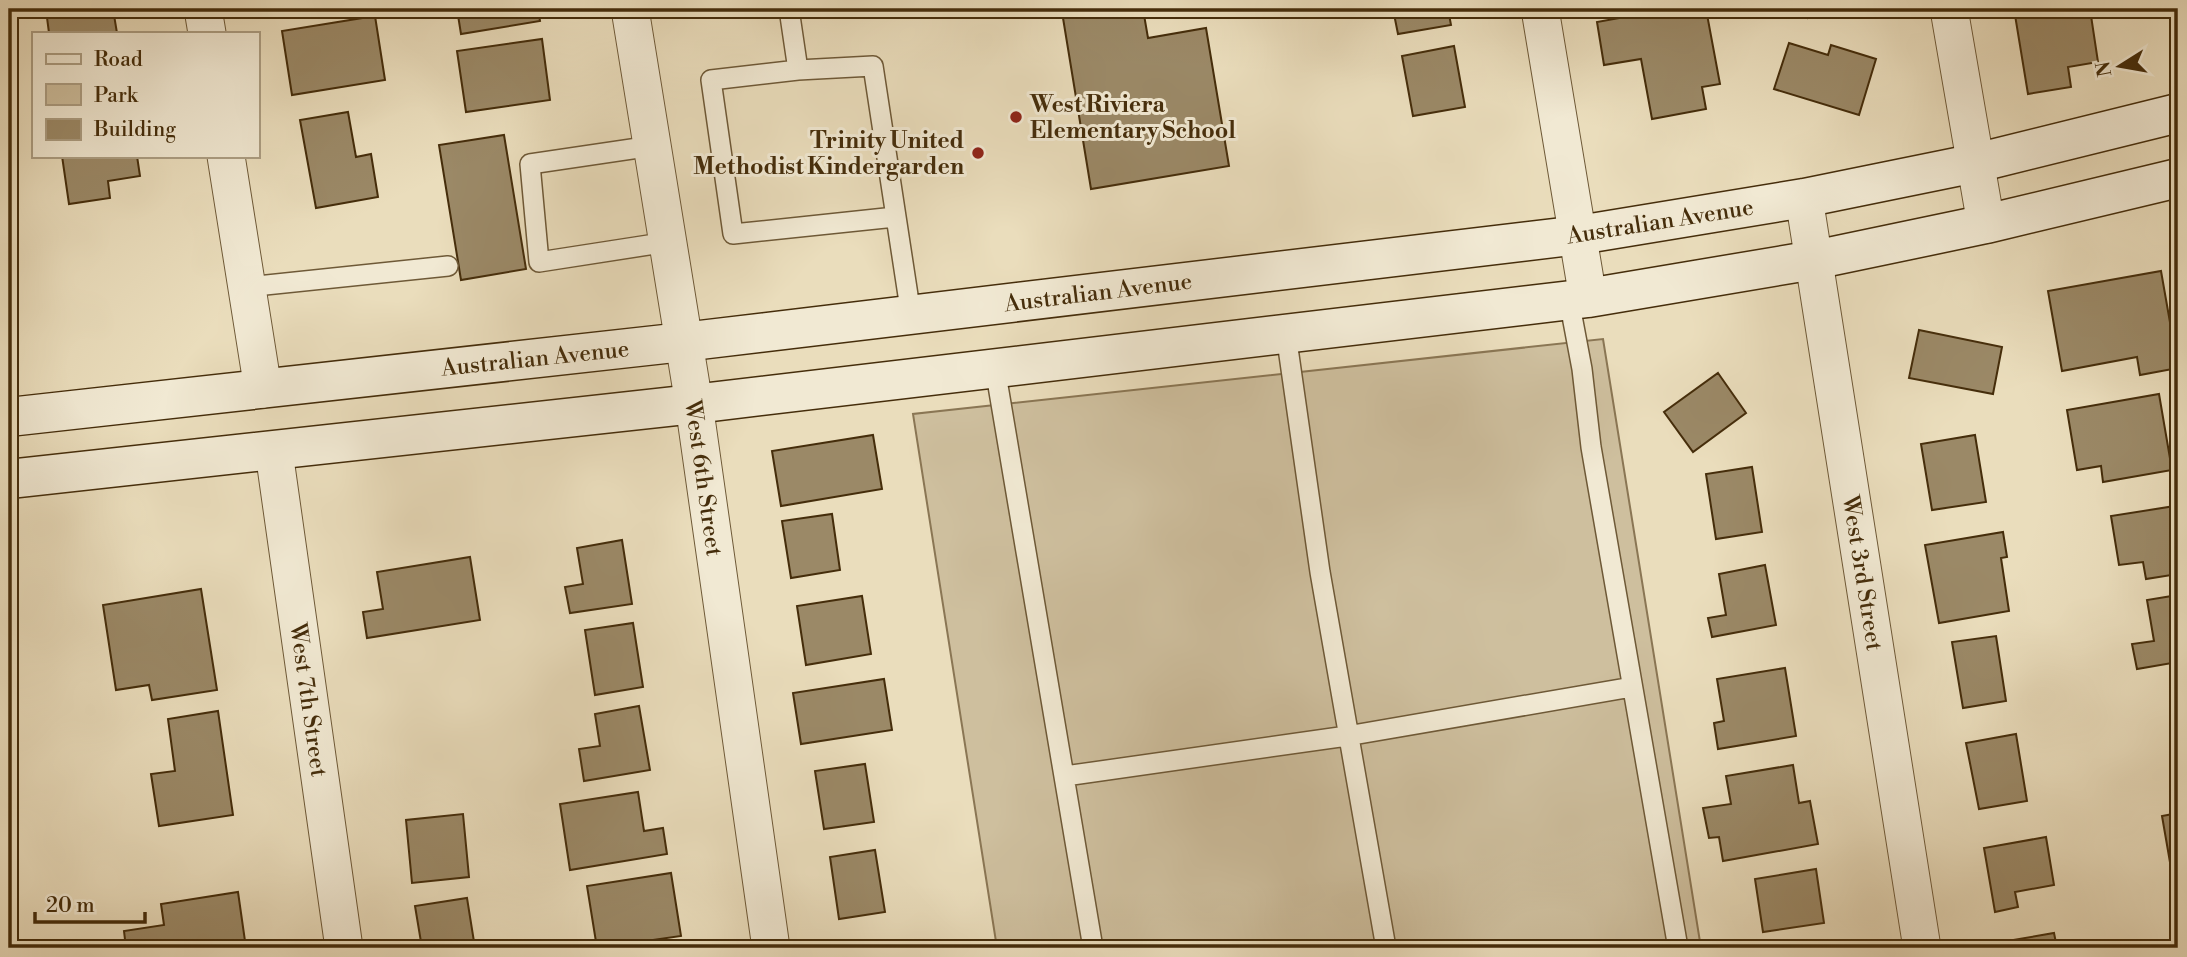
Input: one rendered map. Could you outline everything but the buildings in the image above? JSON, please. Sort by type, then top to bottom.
[{"type":"main road","name":"Australian Avenue","points":[[9,417],[683,342],[1579,235],[1804,198],[1976,163],[2178,113]]},
{"type":"main road","points":[[9,480],[694,404],[1578,299],[1814,260],[1986,224],[2178,178]]},
{"type":"street","points":[[203,9],[207,32]]},
{"type":"street","name":"West 6th Street","points":[[630,9],[694,404],[771,948]]},
{"type":"street","points":[[1541,9],[1579,235],[1578,299]]},
{"type":"street","points":[[1949,9],[1986,224]]},
{"type":"street","points":[[226,158],[263,388]]},
{"type":"street","name":"West 3rd Street","points":[[1804,198],[1922,948]]},
{"type":"street","name":"West 7th Street","points":[[274,452],[344,948]]},
{"type":"lane","points":[[789,9],[798,70]]},
{"type":"lane","points":[[895,217],[733,234],[711,80],[798,70],[873,66],[911,315]]},
{"type":"lane","points":[[652,146],[530,164],[539,262],[668,242]]},
{"type":"lane","points":[[247,287],[448,266]]},
{"type":"lane","points":[[1578,299],[1582,369],[1591,447],[1678,948]]},
{"type":"lane","points":[[1286,334],[1320,572],[1386,948]]},
{"type":"lane","points":[[995,368],[1093,948]]},
{"type":"lane","points":[[1065,776],[1347,736],[1632,687]]},
{"type":"green space","points":[[1603,339],[1701,948],[997,948],[913,414]]},
{"type":"place","name":"West Riviera Elementary School","points":[[1016,117]]},
{"type":"place","name":"Trinity United Methodist Kindergarden","points":[[978,153]]}]
